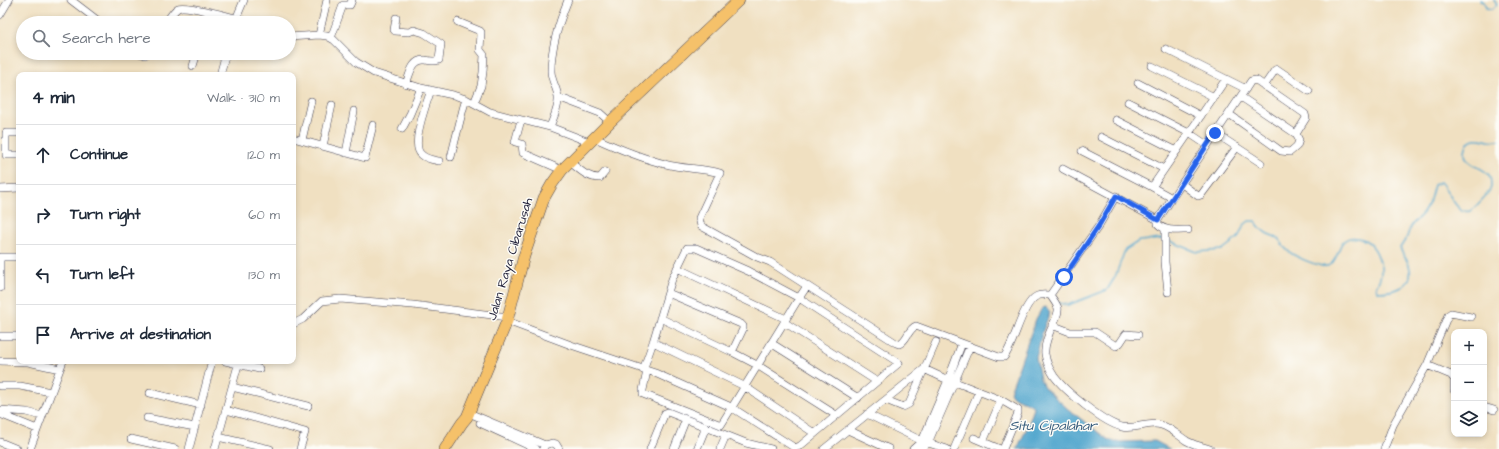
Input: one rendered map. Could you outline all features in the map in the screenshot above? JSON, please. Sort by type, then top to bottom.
[{"type":"main road","name":"Jalan Raya Cibarusah","points":[[445,449],[468,415],[507,319],[524,256],[544,198],[562,170],[610,122],[739,0]]},
{"type":"street","points":[[0,14],[9,0]]},
{"type":"street","points":[[71,0],[91,16]]},
{"type":"street","points":[[240,16],[244,0]]},
{"type":"street","points":[[319,35],[327,0]]},
{"type":"street","points":[[331,38],[343,5],[351,4],[352,0]]},
{"type":"street","points":[[550,127],[556,110],[558,97],[552,79],[551,69],[556,34],[568,0]]},
{"type":"street","points":[[172,16],[178,8],[187,7],[222,16]]},
{"type":"street","points":[[208,16],[209,12]]},
{"type":"street","points":[[396,18],[395,31],[409,32],[414,30],[424,33],[441,45],[439,60],[418,61],[413,66],[406,84]]},
{"type":"street","points":[[458,22],[480,30],[481,32],[480,50],[484,55],[483,72],[481,86],[474,103]]},
{"type":"street","points":[[296,37],[319,35],[331,38],[356,62],[366,69],[383,77],[466,99],[490,112],[550,127],[664,164],[682,168],[711,170],[720,174],[699,218],[701,226],[757,257],[770,262],[896,343],[903,343],[911,329],[916,326],[999,357],[1004,357],[1021,318],[1032,300],[1037,296],[1050,295]]},
{"type":"street","points":[[1166,48],[1246,89]]},
{"type":"street","points":[[193,66],[195,60]]},
{"type":"street","points":[[221,72],[224,60]]},
{"type":"street","points":[[1152,66],[1214,97]]},
{"type":"street","points":[[1264,86],[1277,69],[1309,91]]},
{"type":"street","points":[[1152,187],[1226,79]]},
{"type":"street","points":[[1168,292],[1166,282],[1165,236],[1158,224],[1158,220],[1215,133],[1253,80],[1307,116],[1296,134]]},
{"type":"street","points":[[1138,83],[1201,116]]},
{"type":"street","points":[[402,129],[421,88]]},
{"type":"street","points":[[431,90],[417,137],[417,145],[422,156],[439,161]]},
{"type":"street","points":[[558,97],[600,113],[610,122]]},
{"type":"street","points":[[1229,114],[1281,151],[1287,152],[1296,148],[1299,140],[1296,134],[1241,97]]},
{"type":"street","points":[[451,158],[462,109],[466,99]]},
{"type":"street","points":[[302,140],[311,101]]},
{"type":"street","points":[[1128,102],[1189,133],[1207,145]]},
{"type":"street","points":[[324,146],[332,105]]},
{"type":"street","points":[[346,153],[354,111]]},
{"type":"street","points":[[521,120],[515,142],[522,144],[523,153],[562,170]]},
{"type":"street","points":[[1116,120],[1176,151]]},
{"type":"street","points":[[296,139],[365,158],[373,124]]},
{"type":"street","points":[[16,133],[6,133],[6,155],[16,155]]},
{"type":"street","points":[[1215,133],[1261,163]]},
{"type":"street","points":[[1101,137],[1164,169]]},
{"type":"street","points":[[1182,184],[1198,196],[1201,195],[1236,147]]},
{"type":"street","points":[[1082,151],[1172,198]]},
{"type":"street","points":[[570,162],[588,175],[595,178],[600,178],[605,172]]},
{"type":"street","points":[[1063,168],[1158,220]]},
{"type":"street","points":[[0,189],[16,188]]},
{"type":"street","points":[[1050,295],[1098,227],[1116,196]]},
{"type":"street","points":[[1165,236],[1188,230]]},
{"type":"street","points":[[296,322],[303,319],[322,301],[340,299],[413,305],[507,319],[645,370],[731,407],[795,448],[800,446],[858,398],[876,381],[900,363],[799,298],[748,271],[696,248],[687,248],[676,268],[645,370],[643,390],[643,394],[719,425],[721,424],[731,407],[785,320],[799,298],[807,286]]},
{"type":"street","points":[[0,288],[0,257],[16,257]]},
{"type":"street","points":[[676,268],[785,320],[876,381]]},
{"type":"street","points":[[668,293],[741,324],[743,326],[732,352]]},
{"type":"street","points":[[1050,295],[1058,308],[1058,313],[1045,343],[1046,358],[1053,375],[1062,386],[1110,422],[1121,427],[1130,428],[1159,424],[1188,441],[1210,449]]},
{"type":"street","points":[[1384,449],[1394,425],[1427,365],[1448,315],[1455,313],[1471,317]]},
{"type":"street","points":[[660,318],[757,365],[836,415]]},
{"type":"street","points":[[1052,325],[1070,332],[1095,332],[1116,346],[1126,334],[1138,335]]},
{"type":"street","points":[[0,336],[16,336]]},
{"type":"street","points":[[653,342],[744,386],[814,433]]},
{"type":"street","points":[[886,400],[903,406],[909,404],[936,342]]},
{"type":"street","points":[[771,343],[858,398]]},
{"type":"street","points":[[952,381],[962,343]]},
{"type":"street","points":[[921,449],[952,381],[970,346]]},
{"type":"street","points":[[0,361],[16,362]]},
{"type":"street","points":[[37,364],[60,369]]},
{"type":"street","points":[[30,449],[62,364]]},
{"type":"street","points":[[189,449],[211,364]]},
{"type":"street","points":[[215,449],[238,364],[259,369]]},
{"type":"street","points":[[1427,365],[1451,375]]},
{"type":"street","points":[[924,369],[1001,400],[1016,408],[1018,413],[1003,449]]},
{"type":"street","points":[[826,447],[924,369]]},
{"type":"street","points":[[0,386],[20,386],[51,392]]},
{"type":"street","points":[[232,387],[308,406]]},
{"type":"street","points":[[954,449],[979,391]]},
{"type":"street","points":[[150,393],[201,405]]},
{"type":"street","points":[[983,442],[1001,400]]},
{"type":"street","points":[[1487,408],[1494,410]]},
{"type":"street","points":[[0,410],[27,412],[42,416]]},
{"type":"street","points":[[226,410],[304,432],[300,449]]},
{"type":"street","points":[[650,449],[665,413],[668,412],[726,435],[744,446],[768,449]]},
{"type":"street","points":[[0,414],[37,429]]},
{"type":"street","points":[[867,414],[925,442],[947,449]]},
{"type":"street","points":[[468,415],[544,447],[552,443],[556,444],[559,449]]},
{"type":"street","points":[[468,415],[536,449]]},
{"type":"street","points":[[147,418],[195,427]]},
{"type":"street","points":[[674,449],[686,419]]},
{"type":"street","points":[[697,449],[706,427]]},
{"type":"street","points":[[848,430],[889,449]]},
{"type":"street","points":[[720,449],[726,435]]},
{"type":"street","points":[[218,437],[270,449]]},
{"type":"street","points":[[974,438],[1000,449]]},
{"type":"street","points":[[131,439],[175,449]]},
{"type":"street","points":[[0,442],[16,449]]},
{"type":"street","points":[[913,449],[925,442]]},
{"type":"street","points":[[826,447],[836,449]]},
{"type":"water","name":"Situ Cipalahar","points":[[1046,307],[1050,312],[1042,333],[1036,358],[1040,379],[1044,387],[1068,409],[1107,439],[1116,442],[1155,441],[1170,449],[1017,449],[1034,408],[1032,405],[1015,398],[1010,392],[1036,319],[1042,308]]},
{"type":"waterway","points":[[1480,0],[1484,2],[1486,8],[1492,9],[1497,5],[1494,0]]},
{"type":"waterway","points":[[1167,240],[1197,252],[1222,250],[1238,238],[1244,225],[1249,221],[1255,221],[1264,231],[1278,239],[1289,252],[1313,263],[1327,266],[1334,261],[1342,243],[1345,240],[1349,238],[1362,239],[1370,244],[1380,261],[1381,271],[1380,279],[1376,286],[1377,292],[1391,291],[1402,287],[1407,283],[1410,272],[1409,265],[1400,248],[1407,237],[1410,227],[1423,213],[1429,203],[1434,185],[1440,182],[1457,206],[1465,211],[1471,211],[1488,193],[1491,187],[1491,182],[1489,175],[1472,164],[1466,158],[1466,145],[1474,139],[1490,141],[1499,140]]},
{"type":"waterway","points":[[1059,303],[1068,305],[1107,290],[1115,277],[1125,250],[1139,241],[1163,239]]},
{"type":"route","points":[[1064,277],[1098,227],[1116,196],[1158,220],[1215,133]]}]
